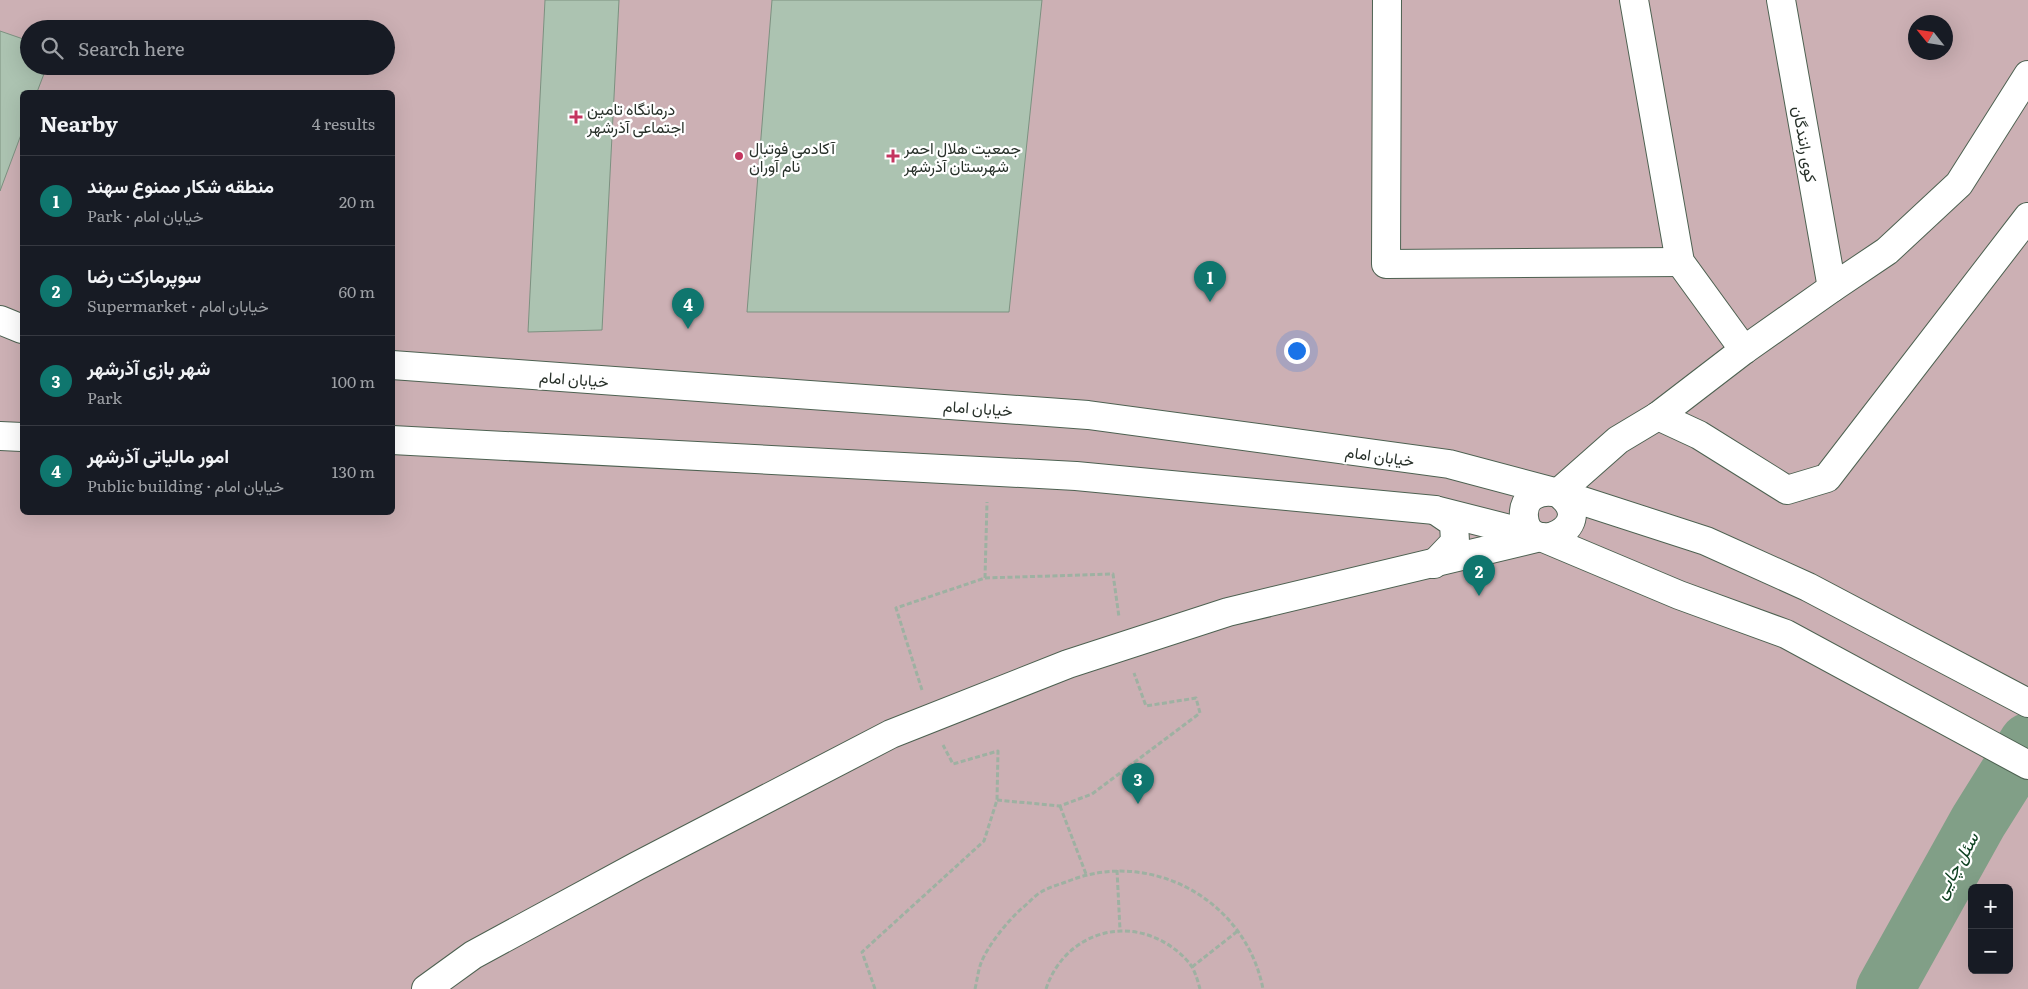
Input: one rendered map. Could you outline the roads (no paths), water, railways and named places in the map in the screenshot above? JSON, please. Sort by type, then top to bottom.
[{"type":"street","points":[[1387,0],[1386,264],[1680,262]]},
{"type":"street","points":[[1634,0],[1680,262],[1744,350]]},
{"type":"street","name":"کوی رانندگان","points":[[1782,0],[1832,288]]},
{"type":"street","points":[[2028,75],[1959,184],[1887,252],[1744,350],[1658,416],[1618,440],[1558,493],[1543,491],[1536,493],[1526,504],[1524,520],[1528,528],[1541,537],[1679,596],[1786,634],[2028,765]]},
{"type":"street","points":[[1658,416],[1699,435],[1787,490],[1827,478],[2028,216]]},
{"type":"street","points":[[0,320],[20,328]]},
{"type":"street","name":"خیابان امام","points":[[395,365],[1088,415],[1449,464],[1558,493],[1706,540],[1808,588],[2028,703]]},
{"type":"street","points":[[0,436],[20,437]]},
{"type":"street","points":[[395,440],[1076,476],[1434,510],[1541,537]]},
{"type":"street","points":[[1434,510],[1454,523],[1455,542],[1434,564]]},
{"type":"street","points":[[426,989],[473,955],[637,866],[892,734],[1068,664],[1228,612],[1541,537]]},
{"type":"waterway","name":"سئل چایی","points":[[1885,989],[1978,822],[2028,742]]},
{"type":"place","name":"درمانگاه تامین اجتماعی آذرشهر","points":[[576,117]]},
{"type":"place","name":"آکادمی فوتبال نام آوران","points":[[739,156]]},
{"type":"place","name":"جمعیت هلال احمر شهرستان آذرشهر","points":[[893,156]]},
{"type":"place","name":"منطقه شکار ممنوع سهند","points":[[1210,302]]},
{"type":"place","name":"امور مالیاتی آذرشهر","points":[[688,329]]},
{"type":"place","name":"سوپرمارکت رضا","points":[[1479,596]]},
{"type":"place","name":"شهر بازی آذرشهر","points":[[1138,804]]}]
